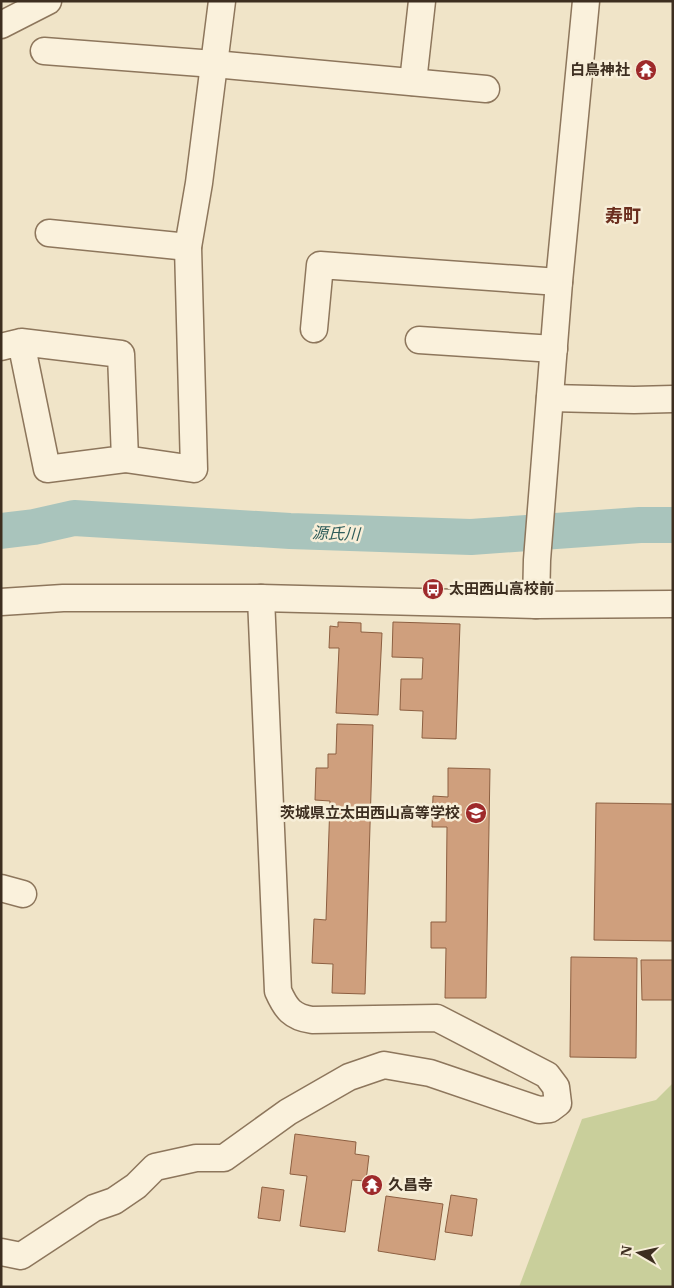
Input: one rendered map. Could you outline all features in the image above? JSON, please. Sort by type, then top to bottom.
[{"type":"street","points":[[1,25],[48,1]]},
{"type":"street","points":[[124,459],[121,354],[11,345],[47,469],[124,459],[194,468],[188,247],[199,183],[222,1]]},
{"type":"street","points":[[413,82],[422,1]]},
{"type":"street","points":[[536,605],[537,560],[559,282],[586,1]]},
{"type":"street","points":[[44,52],[214,64],[486,89]]},
{"type":"street","points":[[49,233],[188,247]]},
{"type":"street","points":[[314,329],[320,265],[559,282]]},
{"type":"street","points":[[419,340],[554,349]]},
{"type":"street","points":[[550,398],[634,400],[673,398]]},
{"type":"street","points":[[1,602],[63,598],[260,598],[536,605],[673,604]]},
{"type":"street","points":[[1,1252],[21,1256],[94,1208],[114,1201],[136,1186],[155,1168],[196,1158],[224,1158],[288,1112],[349,1076],[384,1065],[430,1073],[539,1110],[550,1109],[558,1103],[556,1087],[547,1076],[437,1018],[312,1020],[297,1018],[285,1008],[278,991],[260,598]]},
{"type":"green space","points":[[673,1083],[673,1287],[519,1287],[582,1119],[656,1100]]},
{"type":"building","points":[[338,622],[361,623],[361,632],[382,633],[378,715],[336,713],[339,648],[329,648],[330,626],[338,627]]},
{"type":"building","points":[[393,622],[460,624],[456,739],[422,738],[423,711],[400,710],[401,679],[422,679],[423,658],[392,657]]},
{"type":"building","points":[[337,724],[373,725],[365,994],[332,993],[333,964],[312,963],[314,919],[326,920],[330,801],[315,800],[316,768],[328,768],[328,754],[336,754]]},
{"type":"building","points":[[448,768],[490,769],[486,998],[445,998],[446,948],[431,948],[431,922],[446,922],[447,827],[432,827],[433,796],[448,797]]},
{"type":"building","points":[[596,803],[673,804],[673,941],[594,940]]},
{"type":"building","points":[[571,957],[637,958],[636,1058],[570,1057]]},
{"type":"building","points":[[641,960],[673,960],[673,1000],[642,1000]]},
{"type":"building","points":[[295,1134],[356,1142],[355,1154],[369,1156],[366,1181],[352,1180],[345,1232],[300,1226],[307,1176],[290,1174]]},
{"type":"building","points":[[262,1187],[284,1190],[280,1221],[258,1218]]},
{"type":"building","points":[[451,1195],[477,1199],[472,1236],[445,1232]]},
{"type":"building","points":[[386,1196],[443,1204],[435,1260],[378,1251]]},
{"type":"waterway","name":"源氏川","points":[[1,531],[34,527],[74,518],[290,531],[471,537],[640,525],[673,525]]},
{"type":"place","name":"白鳥神社","points":[[646,70]]},
{"type":"place","name":"太田西山高校前","points":[[433,589]]},
{"type":"place","name":"茨城県立太田西山高等学校","points":[[476,813]]},
{"type":"place","name":"久昌寺","points":[[372,1185]]},
{"type":"district","name":"寿町","points":[[623,216]]}]
